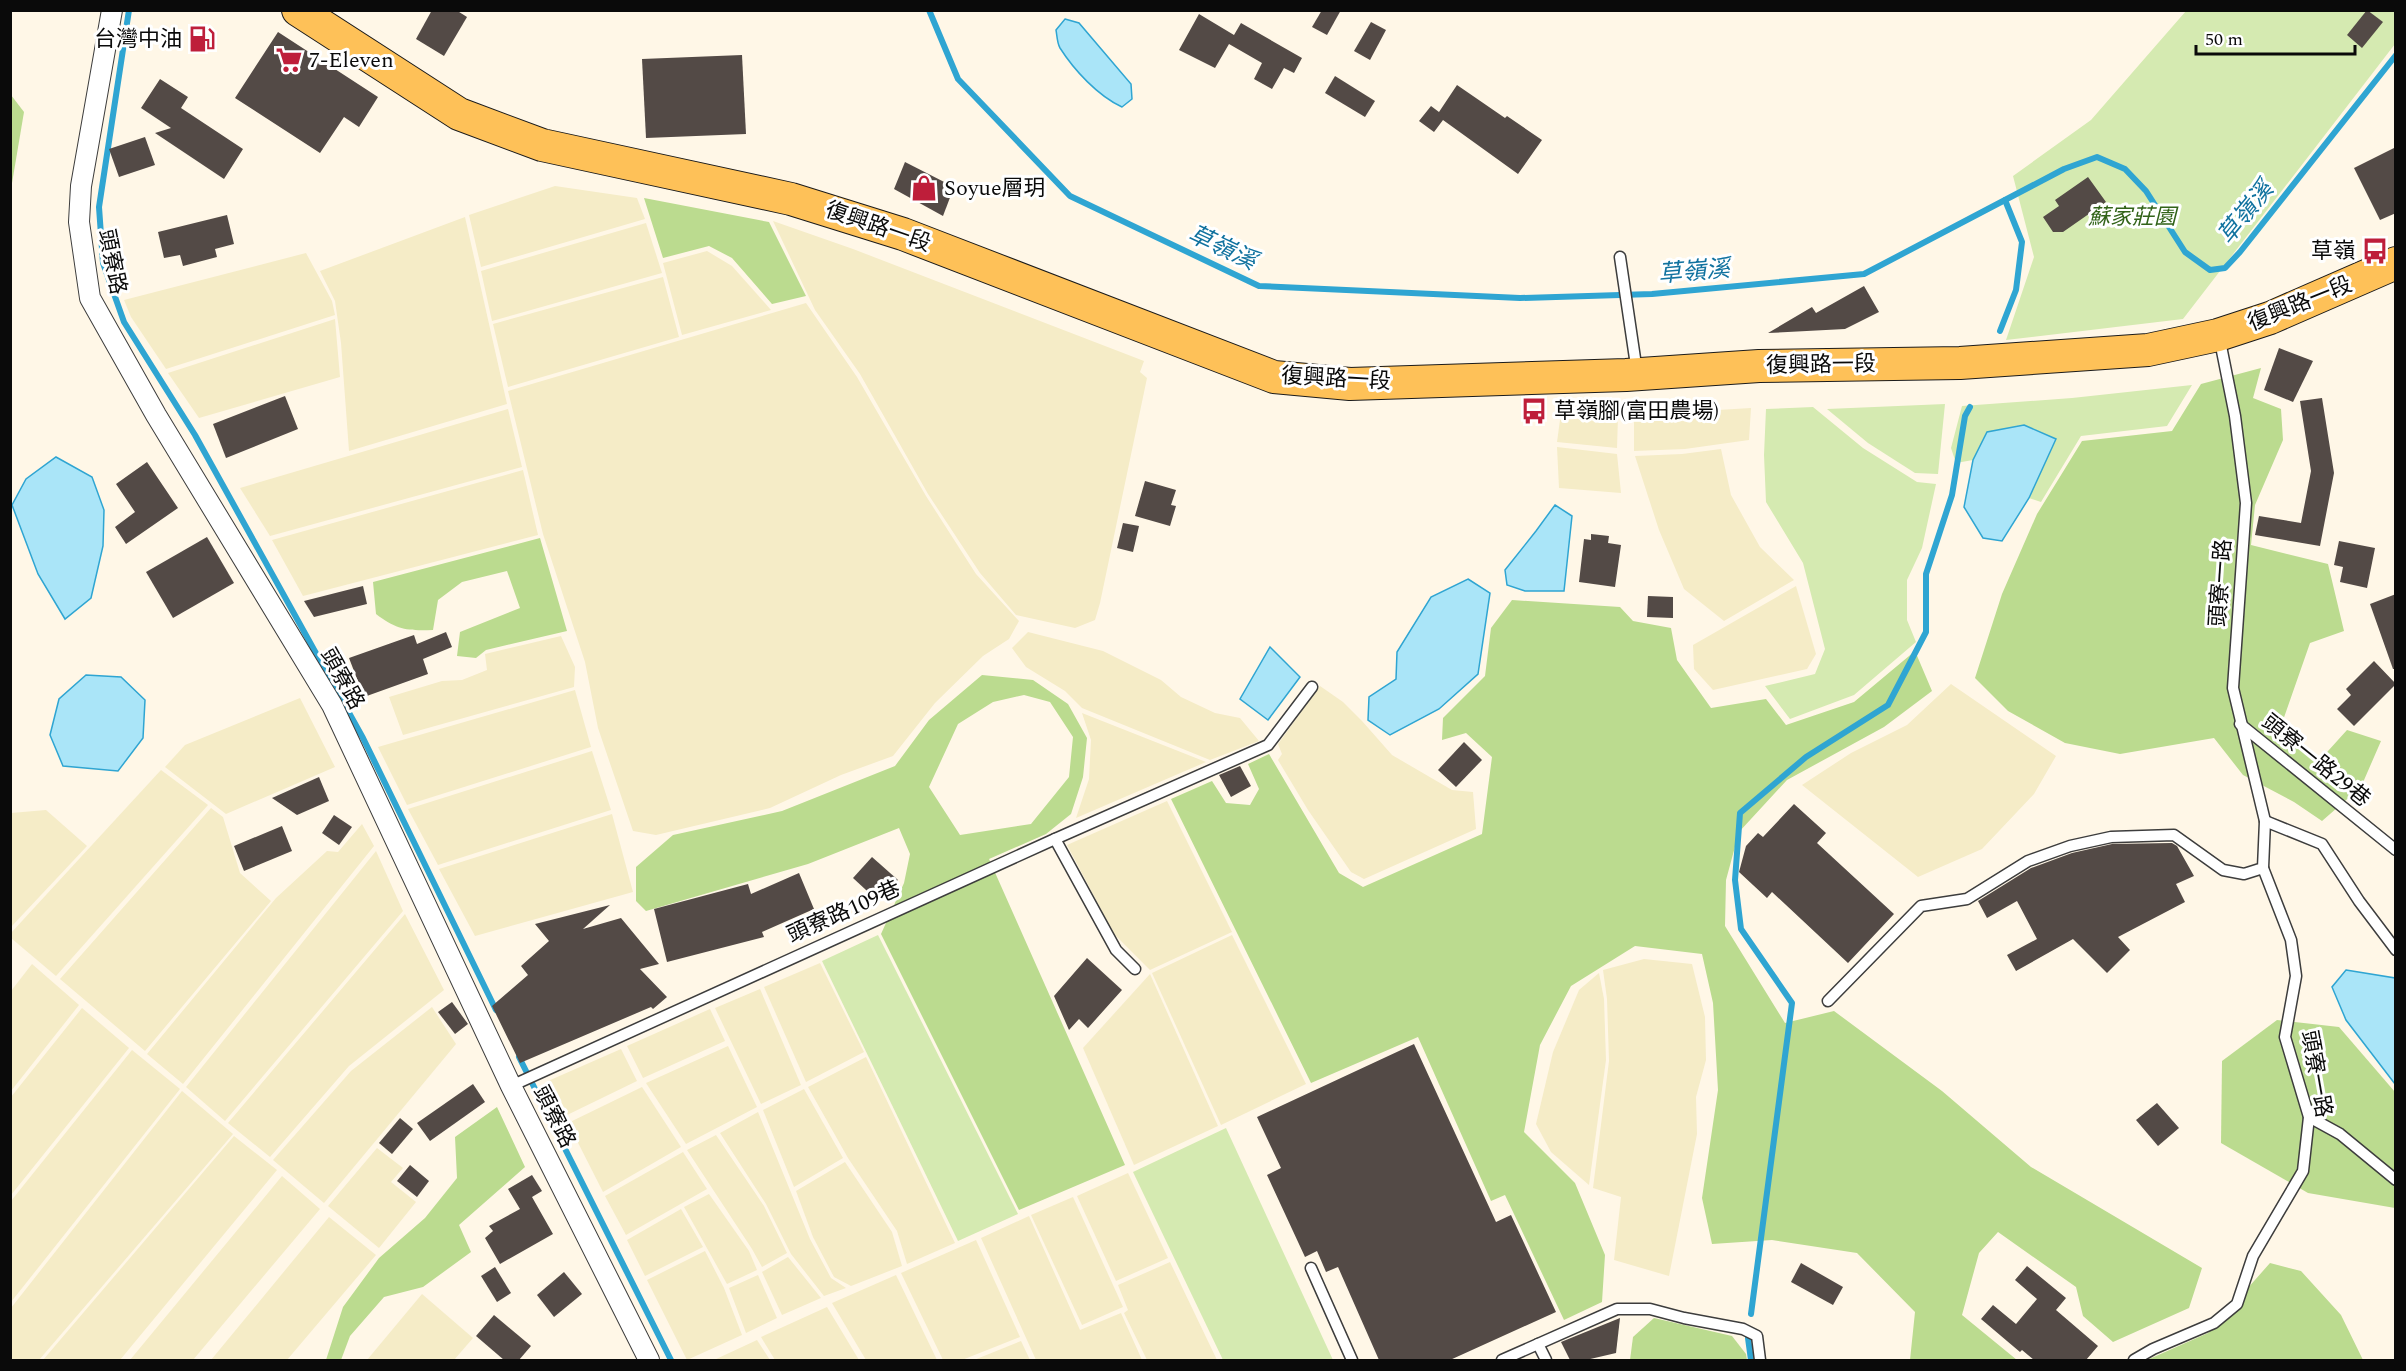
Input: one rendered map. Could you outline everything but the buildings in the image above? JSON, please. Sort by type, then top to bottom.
[{"type":"main road","name":"復興路一段","points":[[298,10],[459,114],[542,145],[791,199],[903,234],[1274,377],[1350,384],[1637,375],[1759,366],[1971,362],[2148,350],[2218,335],[2270,318],[2396,263]]},
{"type":"street","name":"頭寮路","points":[[112,10],[81,186],[79,222],[90,298],[156,415],[332,705],[511,1086],[649,1360]]},
{"type":"lane","points":[[1620,257],[1637,375]]},
{"type":"lane","name":"頭寮一路","points":[[2134,1360],[2153,1349],[2214,1323],[2237,1304],[2253,1256],[2303,1171],[2308,1117],[2285,1037],[2296,976],[2291,940],[2263,868],[2265,821],[2233,688],[2246,503],[2235,416],[2218,335]]},
{"type":"lane","name":"頭寮路109巷","points":[[511,1086],[1268,745],[1312,687]]},
{"type":"lane","name":"頭寮一路29巷","points":[[2240,724],[2396,850]]},
{"type":"lane","points":[[2265,821],[2322,844],[2359,901],[2396,950]]},
{"type":"lane","points":[[1828,1001],[1922,906],[1967,899],[2028,861],[2070,846],[2111,837],[2174,835],[2223,870],[2244,874],[2263,868]]},
{"type":"lane","points":[[1055,839],[1116,950],[1136,969]]},
{"type":"lane","points":[[2308,1117],[2340,1134],[2396,1180]]},
{"type":"lane","points":[[1311,1268],[1353,1360]]},
{"type":"lane","points":[[1502,1360],[1617,1309],[1650,1309],[1743,1329],[1757,1336],[1760,1360]]},
{"type":"lane","points":[[1538,1344],[1546,1360]]},
{"type":"shaded area","points":[[555,186],[637,198],[645,219],[481,267],[469,215]]},
{"type":"shaded area","points":[[465,217],[507,404],[349,451],[341,343],[335,301],[320,271]]},
{"type":"shaded area","points":[[773,221],[853,249],[1144,361],[1140,372],[1147,378],[1095,620],[1075,628],[1016,615],[980,573],[928,494],[860,374],[815,310]]},
{"type":"shaded area","points":[[646,223],[662,273],[492,321],[481,271]]},
{"type":"shaded area","points":[[707,251],[732,266],[771,310],[682,335],[663,263]]},
{"type":"shaded area","points":[[306,253],[332,301],[335,315],[166,369],[131,317],[124,300]]},
{"type":"shaded area","points":[[663,277],[679,337],[508,387],[493,324]]},
{"type":"shaded area","points":[[806,303],[857,377],[926,496],[976,574],[1019,621],[1009,639],[983,656],[935,703],[893,756],[841,775],[770,808],[656,835],[633,831],[598,728],[585,662],[543,534],[508,391]]},
{"type":"shaded area","points":[[335,319],[340,377],[199,418],[168,373]]},
{"type":"shaded area","points":[[1751,408],[1749,440],[1685,449],[1634,451],[1634,415]]},
{"type":"shaded area","points":[[508,409],[522,467],[270,536],[240,488]]},
{"type":"shaded area","points":[[1618,417],[1617,448],[1557,442],[1560,420]]},
{"type":"shaded area","points":[[1557,447],[1617,454],[1621,493],[1559,488]]},
{"type":"shaded area","points":[[1721,449],[1731,495],[1760,547],[1794,580],[1724,621],[1684,589],[1659,530],[1635,456],[1682,454]]},
{"type":"shaded area","points":[[523,470],[538,535],[303,596],[272,540]]},
{"type":"shaded area","points":[[1796,586],[1816,654],[1807,669],[1713,690],[1694,669],[1693,645]]},
{"type":"shaded area","points":[[1028,632],[1103,651],[1161,680],[1181,697],[1215,713],[1240,718],[1259,741],[1210,760],[1082,708],[1065,691],[1026,667],[1012,648]]},
{"type":"shaded area","points":[[561,636],[575,667],[574,687],[403,735],[389,697],[442,681],[462,680],[487,670],[485,654]]},
{"type":"shaded area","points":[[1951,684],[2056,756],[2034,794],[1982,849],[1918,877],[1802,785],[1851,753],[1907,725]]},
{"type":"shaded area","points":[[1320,686],[1343,702],[1392,755],[1452,790],[1473,792],[1476,829],[1364,879],[1351,872],[1308,810],[1278,760],[1282,754],[1278,744]]},
{"type":"shaded area","points":[[575,690],[591,747],[407,805],[378,747]]},
{"type":"shaded area","points":[[300,698],[335,767],[226,814],[165,767],[185,745]]},
{"type":"shaded area","points":[[1082,713],[1206,762],[1076,818],[1089,779],[1091,740]]},
{"type":"shaded area","points":[[592,751],[611,810],[438,865],[408,809]]},
{"type":"shaded area","points":[[161,770],[208,805],[56,976],[11,938],[11,933]]},
{"type":"shaded area","points":[[1167,801],[1232,932],[1150,970],[1114,934],[1067,845]]},
{"type":"shaded area","points":[[211,808],[223,817],[240,873],[271,901],[145,1051],[60,979]]},
{"type":"shaded area","points":[[46,810],[87,846],[11,927],[11,813]]},
{"type":"shaded area","points":[[612,814],[633,892],[475,936],[439,869]]},
{"type":"shaded area","points":[[362,824],[374,846],[183,1084],[147,1054],[276,898],[327,851],[338,852]]},
{"type":"shaded area","points":[[376,851],[403,911],[225,1121],[186,1087]]},
{"type":"shaded area","points":[[405,914],[444,990],[349,1066],[270,1157],[228,1123]]},
{"type":"shaded area","points":[[1232,935],[1306,1084],[1221,1125],[1152,973]]},
{"type":"shaded area","points":[[1644,959],[1692,964],[1705,1017],[1706,1060],[1696,1097],[1697,1134],[1669,1276],[1614,1260],[1621,1197],[1593,1188],[1609,1061],[1607,999],[1603,970]]},
{"type":"shaded area","points":[[820,963],[864,1052],[806,1082],[764,987]]},
{"type":"shaded area","points":[[32,964],[79,1005],[11,1091],[11,991]]},
{"type":"shaded area","points":[[1599,973],[1604,999],[1606,1060],[1589,1185],[1551,1152],[1536,1124],[1553,1052],[1579,990]]},
{"type":"shaded area","points":[[1150,974],[1218,1126],[1134,1165],[1083,1048]]},
{"type":"shaded area","points":[[760,989],[801,1085],[761,1104],[715,1008]]},
{"type":"shaded area","points":[[432,1007],[456,1044],[324,1203],[273,1160],[351,1071]]},
{"type":"shaded area","points":[[82,1008],[129,1048],[11,1195],[11,1097]]},
{"type":"shaded area","points":[[710,1009],[725,1041],[643,1078],[627,1046]]},
{"type":"shaded area","points":[[728,1046],[757,1107],[686,1144],[646,1083]]},
{"type":"shaded area","points":[[621,1049],[637,1081],[565,1116],[548,1081]]},
{"type":"shaded area","points":[[132,1050],[180,1089],[11,1302],[11,1201]]},
{"type":"shaded area","points":[[866,1057],[955,1243],[907,1264],[897,1231],[848,1158],[808,1087]]},
{"type":"shaded area","points":[[642,1087],[681,1147],[603,1192],[568,1123]]},
{"type":"shaded area","points":[[804,1089],[843,1158],[794,1187],[763,1110]]},
{"type":"shaded area","points":[[182,1091],[233,1134],[39,1360],[11,1360],[11,1308]]},
{"type":"shaded area","points":[[758,1112],[810,1239],[831,1278],[846,1288],[824,1296],[791,1254],[766,1204],[720,1133]]},
{"type":"shaded area","points":[[716,1135],[764,1206],[787,1253],[762,1267],[687,1150]]},
{"type":"shaded area","points":[[234,1136],[277,1170],[120,1360],[43,1360]]},
{"type":"shaded area","points":[[377,1148],[403,1168],[391,1182],[416,1202],[379,1248],[328,1206]]},
{"type":"shaded area","points":[[683,1152],[707,1189],[626,1235],[605,1196]]},
{"type":"shaded area","points":[[845,1162],[892,1232],[902,1266],[851,1286],[834,1277],[813,1237],[796,1191]]},
{"type":"shaded area","points":[[1128,1173],[1168,1258],[1116,1281],[1077,1196]]},
{"type":"shaded area","points":[[282,1176],[320,1209],[193,1360],[130,1360]]},
{"type":"shaded area","points":[[709,1194],[749,1251],[757,1270],[727,1284],[684,1207]]},
{"type":"shaded area","points":[[1073,1197],[1123,1307],[1082,1325],[1031,1215]]},
{"type":"shaded area","points":[[681,1209],[703,1247],[645,1276],[627,1240]]},
{"type":"shaded area","points":[[1029,1216],[1080,1330],[1121,1313],[1142,1360],[1036,1360],[981,1238]]},
{"type":"shaded area","points":[[329,1217],[376,1255],[287,1360],[211,1360]]},
{"type":"shaded area","points":[[976,1240],[1020,1337],[962,1360],[943,1360],[901,1273]]},
{"type":"shaded area","points":[[705,1251],[724,1288],[742,1335],[687,1360],[647,1280]]},
{"type":"shaded area","points":[[788,1257],[821,1298],[782,1315],[762,1272]]},
{"type":"shaded area","points":[[1170,1262],[1217,1360],[1147,1360],[1124,1313],[1128,1310],[1118,1285]]},
{"type":"shaded area","points":[[758,1275],[777,1318],[746,1333],[729,1288]]},
{"type":"shaded area","points":[[896,1275],[937,1360],[866,1360],[832,1303]]},
{"type":"shaded area","points":[[422,1294],[473,1338],[454,1360],[367,1360]]},
{"type":"shaded area","points":[[827,1307],[859,1360],[775,1360],[761,1337]]},
{"type":"shaded area","points":[[757,1340],[770,1360],[714,1360]]},
{"type":"shaded area","points":[[1021,1341],[1030,1360],[974,1360]]},
{"type":"green space","name":"蘇家莊園","points":[[2186,11],[2395,11],[2395,44],[2183,319],[2006,340],[2034,257],[2013,176],[2091,120]]},
{"type":"green space","points":[[11,95],[24,112],[11,189]]},
{"type":"green space","points":[[644,198],[769,222],[806,296],[772,304],[732,258],[709,246],[663,258]]},
{"type":"green space","points":[[2261,368],[2253,398],[2281,409],[2283,440],[2255,505],[2251,545],[2328,564],[2344,631],[2310,643],[2281,726],[2319,761],[2347,730],[2381,741],[2361,787],[2322,821],[2294,802],[2243,775],[2214,738],[2120,754],[2065,743],[2008,711],[1975,678],[2002,594],[2037,514],[2082,441],[2172,431],[2201,384]]},
{"type":"green space","points":[[2192,385],[2167,426],[2081,436],[2041,502],[2029,498],[2056,439],[1987,432],[1973,460],[1956,463],[1951,448],[1962,406],[2072,398]]},
{"type":"green space","points":[[1945,404],[1938,474],[1915,473],[1868,443],[1827,409]]},
{"type":"green space","points":[[1813,407],[1863,448],[1917,482],[1936,484],[1922,548],[1907,580],[1907,620],[1916,642],[1854,695],[1790,719],[1765,686],[1815,674],[1825,649],[1803,563],[1766,502],[1764,455],[1766,409]]},
{"type":"green space","points":[[540,538],[567,631],[486,650],[476,658],[457,656],[460,632],[520,608],[507,571],[462,582],[438,600],[433,630],[403,628],[376,614],[373,582]]},
{"type":"green space","points":[[1512,600],[1620,607],[1633,621],[1671,628],[1677,660],[1711,708],[1766,699],[1786,725],[1854,702],[1915,651],[1932,691],[1884,727],[1787,780],[1739,832],[1726,880],[1725,926],[1785,1023],[1834,1011],[1942,1091],[2031,1167],[2202,1268],[2189,1308],[2113,1342],[2083,1316],[2076,1287],[1998,1232],[1979,1253],[1962,1315],[2017,1360],[1910,1360],[1915,1312],[1857,1253],[1772,1240],[1712,1244],[1702,1198],[1718,1090],[1713,1003],[1702,954],[1635,946],[1571,986],[1540,1045],[1524,1132],[1575,1183],[1605,1255],[1602,1302],[1564,1320],[1505,1195],[1491,1201],[1418,1037],[1311,1083],[1171,799],[1212,781],[1226,803],[1250,805],[1259,789],[1248,764],[1269,754],[1339,873],[1363,887],[1482,834],[1492,757],[1466,733],[1442,740],[1443,718],[1485,676],[1491,628]]},
{"type":"green space","points":[[982,675],[1033,680],[1068,704],[1087,738],[1083,777],[1071,814],[1046,834],[989,859],[1125,1165],[1019,1210],[881,934],[904,883],[910,854],[899,828],[808,864],[646,911],[636,901],[636,867],[673,835],[782,811],[895,766],[929,720]],"holes":[[[1024,695],[1050,702],[1073,737],[1069,777],[1031,824],[960,835],[929,787],[958,724],[993,702]]]},
{"type":"green space","points":[[878,935],[1018,1214],[958,1241],[822,961]]},
{"type":"green space","points":[[2277,1020],[2339,1027],[2395,1092],[2395,1208],[2308,1193],[2221,1143],[2222,1061]]},
{"type":"green space","points":[[497,1107],[525,1167],[459,1225],[471,1252],[423,1287],[384,1297],[350,1336],[341,1360],[326,1360],[343,1307],[379,1258],[425,1218],[457,1178],[455,1137]]},
{"type":"green space","points":[[1226,1128],[1333,1360],[1223,1360],[1133,1172]]},
{"type":"green space","points":[[2270,1263],[2301,1271],[2341,1315],[2363,1360],[2147,1360],[2208,1333]]},
{"type":"green space","points":[[1654,1318],[1732,1336],[1746,1354],[1747,1360],[1630,1360],[1633,1337]]},
{"type":"water","points":[[1065,19],[1079,23],[1131,84],[1132,99],[1122,107],[1087,82],[1060,48],[1056,30]]},
{"type":"water","points":[[2024,425],[2056,439],[2029,498],[2002,541],[1983,538],[1964,507],[1973,460],[1987,432]]},
{"type":"water","points":[[56,457],[92,477],[104,510],[103,546],[91,598],[65,619],[38,574],[12,505],[26,479]]},
{"type":"water","points":[[1555,505],[1572,516],[1564,591],[1525,591],[1507,585],[1505,570]]},
{"type":"water","points":[[1468,579],[1490,593],[1478,674],[1439,709],[1390,735],[1368,720],[1369,697],[1396,679],[1397,652],[1431,597]]},
{"type":"water","points":[[1270,647],[1300,677],[1268,720],[1240,699]]},
{"type":"water","points":[[86,675],[121,677],[145,700],[143,738],[118,771],[63,766],[50,735],[59,699]]},
{"type":"water","points":[[2346,970],[2395,978],[2395,1084],[2346,1020],[2332,987]]},
{"type":"waterway","points":[[129,10],[99,207],[103,263],[124,322],[195,435],[363,738],[496,1010]]},
{"type":"waterway","name":"草嶺溪","points":[[929,10],[958,79],[1070,196],[1259,286],[1520,298],[1652,294],[1864,274],[2064,169],[2097,157],[2125,169],[2146,191],[2185,252],[2210,270],[2225,268],[2396,55]]},
{"type":"waterway","points":[[2000,331],[2016,290],[2022,242],[2005,200]]},
{"type":"waterway","points":[[1751,1314],[1792,1003],[1741,929],[1735,880],[1740,813],[1806,757],[1888,705],[1926,632],[1926,574],[1952,495],[1965,416],[1970,407]]},
{"type":"waterway","points":[[519,1057],[671,1360]]},
{"type":"waterway","points":[[1748,1338],[1751,1360]]},
{"type":"place","name":"台灣中油","points":[[202,39]]},
{"type":"place","name":"7-Eleven","points":[[289,60]]},
{"type":"place","name":"Soyue層玥","points":[[924,188]]},
{"type":"place","name":"草嶺","points":[[2375,251]]},
{"type":"place","name":"草嶺腳(富田農場)","points":[[1534,411]]}]
